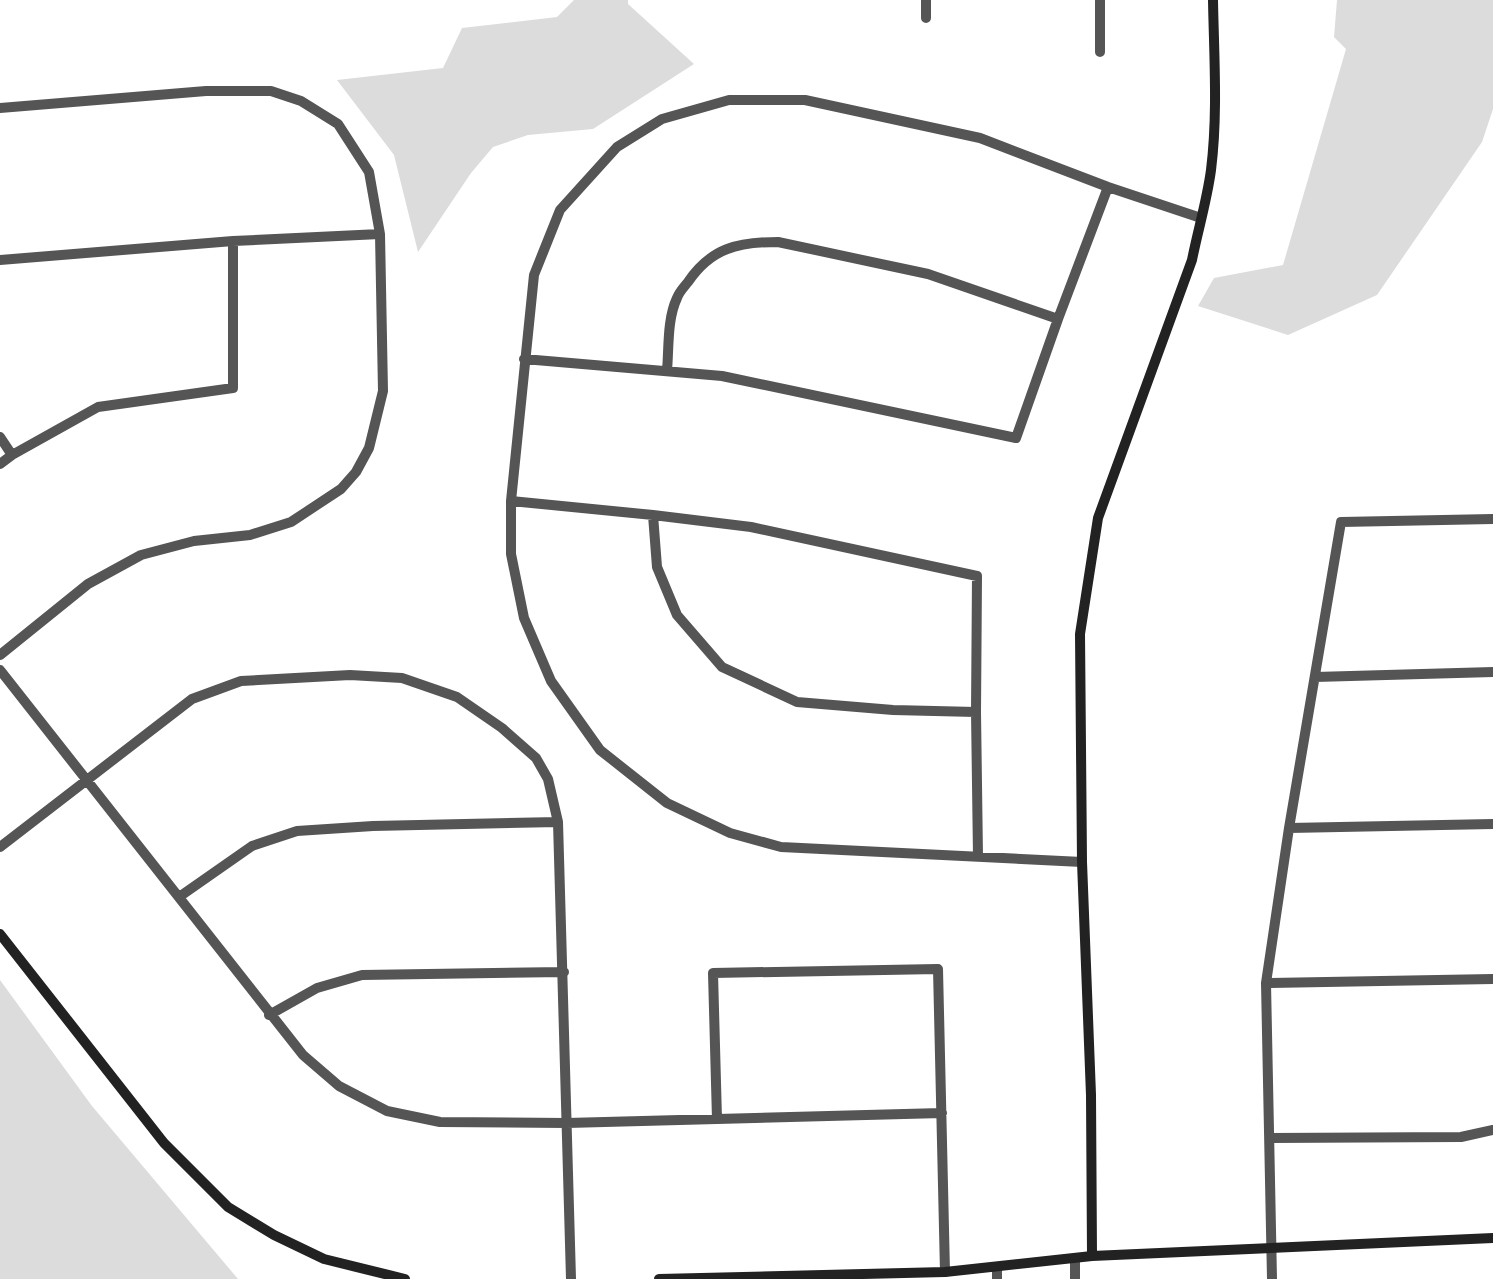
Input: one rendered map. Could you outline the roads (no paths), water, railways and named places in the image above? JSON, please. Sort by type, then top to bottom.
[{"type":"street","points":[[926,0],[926,18]]},
{"type":"street","points":[[1100,0],[1100,52]]},
{"type":"street","points":[[1092,1256],[1090,1086],[1082,862],[1080,634],[1098,518],[1192,260],[1201,218],[1211,169],[1214,102],[1213,0]]},
{"type":"street","points":[[0,108],[206,91],[271,91],[301,101],[338,124],[369,172],[380,234],[383,391],[369,448],[356,472],[341,489],[290,522],[250,536],[194,541],[141,555],[88,584],[0,655]]},
{"type":"street","points":[[1082,862],[781,847],[730,833],[667,803],[600,750],[551,681],[524,618],[511,554],[511,501],[524,358],[534,275],[560,210],[617,147],[662,119],[729,100],[805,100],[980,138],[1108,187],[1201,218]]},
{"type":"street","points":[[524,358],[722,376],[1016,438],[1058,319],[1108,187]]},
{"type":"street","points":[[0,260],[234,241],[380,234]]},
{"type":"street","points":[[0,464],[12,455],[98,407],[233,388],[234,241]]},
{"type":"street","points":[[667,371],[672,317],[677,298],[698,266],[724,249],[752,242],[778,242],[928,274],[1058,319]]},
{"type":"street","points":[[0,437],[12,455]]},
{"type":"street","points":[[511,501],[751,527],[977,576],[978,856]]},
{"type":"street","points":[[653,515],[657,567],[677,614],[722,667],[797,702],[893,710],[976,712]]},
{"type":"street","points":[[1272,1279],[1266,983],[1289,828],[1341,522],[1493,519]]},
{"type":"street","points":[[0,670],[87,779],[269,1015],[303,1055],[340,1086],[387,1111],[440,1122],[567,1124],[942,1113]]},
{"type":"street","points":[[1315,677],[1493,672]]},
{"type":"street","points":[[0,847],[192,698],[241,682],[350,675],[402,678],[458,697],[502,728],[536,758],[548,779],[558,822],[564,972],[571,1279]]},
{"type":"street","points":[[179,897],[252,846],[296,831],[374,826],[558,822]]},
{"type":"street","points":[[1289,828],[1493,824]]},
{"type":"street","points":[[0,934],[164,1143],[228,1207],[274,1235],[324,1259],[405,1279]]},
{"type":"street","points":[[717,1119],[713,972],[938,969],[945,1272]]},
{"type":"street","points":[[269,1015],[317,988],[362,975],[564,972]]},
{"type":"street","points":[[1266,983],[1493,979]]},
{"type":"street","points":[[1270,1138],[1461,1136],[1493,1130]]},
{"type":"street","points":[[660,1279],[945,1272],[997,1268],[1092,1256],[1493,1238]]},
{"type":"street","points":[[1075,1259],[1075,1279]]},
{"type":"street","points":[[997,1268],[998,1279]]}]
